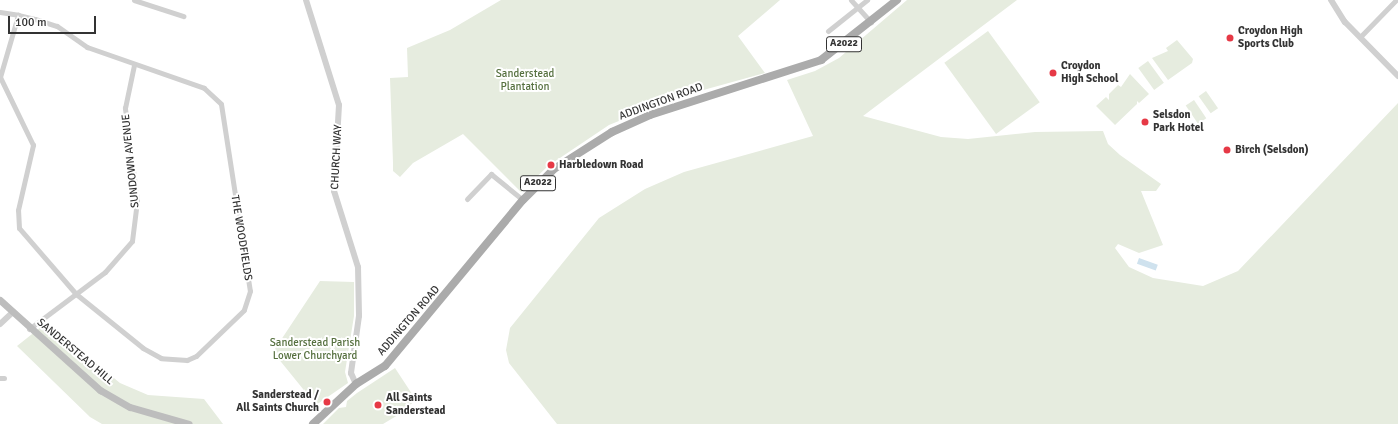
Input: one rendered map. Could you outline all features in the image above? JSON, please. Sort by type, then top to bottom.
[{"type":"main road","name":"ADDINGTON ROAD","points":[[313,424],[356,384],[385,366],[405,344],[523,200],[554,169],[612,132],[682,104],[821,60],[897,0]]},
{"type":"main road","name":"SANDERSTEAD HILL","points":[[0,300],[12,314],[29,329],[112,397],[130,407],[189,424]]},
{"type":"street","points":[[134,0],[183,16]]},
{"type":"street","name":"CHURCH WAY","points":[[306,0],[336,87],[339,105],[334,192],[358,267],[359,316],[350,373],[356,384]]},
{"type":"street","points":[[851,0],[871,22]]},
{"type":"street","points":[[828,31],[867,0]]},
{"type":"street","points":[[1330,0],[1360,37],[1398,76]]},
{"type":"street","points":[[1360,37],[1396,0]]},
{"type":"street","name":"THE WOODFIELDS","points":[[0,12],[18,15],[57,26],[87,46],[134,65],[204,88],[221,104],[249,281],[248,300],[244,310],[196,356],[176,360],[161,358],[143,348],[76,294],[19,228],[18,210],[33,145],[0,77],[18,15]]},
{"type":"street","name":"SUNDOWN AVENUE","points":[[29,329],[76,294],[121,257],[132,241],[136,226],[125,108],[134,65]]},
{"type":"street","points":[[467,199],[491,174],[523,200]]},
{"type":"street","points":[[0,324],[12,314]]},
{"type":"green space","name":"Sanderstead Plantation","points":[[501,0],[780,0],[738,36],[765,73],[678,97],[609,125],[548,166],[521,192],[463,134],[413,163],[400,177],[393,171],[390,78],[408,77],[407,48],[450,30]]},
{"type":"green space","name":"Birch (Selsdon)","points":[[907,0],[1017,0],[863,116],[941,137],[968,139],[1035,132],[1103,131],[1108,144],[1120,155],[1161,184],[1156,191],[1141,191],[1163,245],[1139,253],[1118,244],[1115,248],[1129,267],[1153,278],[1203,286],[1238,271],[1398,103],[1398,424],[557,424],[509,363],[506,350],[510,328],[599,218],[645,189],[684,172],[813,136],[787,80],[815,71],[839,58]]},
{"type":"green space","points":[[988,31],[1040,102],[996,134],[944,63]]},
{"type":"green space","points":[[1177,40],[1193,59],[1192,63],[1168,80],[1152,58],[1168,51],[1166,48]]},
{"type":"green space","points":[[1148,61],[1164,83],[1154,90],[1138,68]]},
{"type":"green space","points":[[1130,74],[1149,94],[1139,103],[1137,101],[1137,104],[1115,125],[1096,106],[1106,97],[1109,100],[1109,94],[1118,85],[1121,87]]},
{"type":"green space","points":[[1206,91],[1218,108],[1211,113],[1199,96]]},
{"type":"green space","points":[[1194,100],[1206,118],[1198,124],[1186,106]]},
{"type":"green space","name":"Sanderstead Parish Lower Churchyard","points":[[320,281],[354,282],[354,316],[345,372],[348,383],[316,405],[273,352]]},
{"type":"green space","points":[[46,323],[120,383],[148,395],[204,399],[223,424],[102,424],[90,417],[17,346]]},
{"type":"green space","points":[[395,368],[416,400],[398,415],[383,424],[323,424],[339,408],[346,407],[347,401],[357,393]]},
{"type":"water","points":[[1139,258],[1158,265],[1156,270],[1137,264]]},
{"type":"place","name":"Croydon High Sports Club","points":[[1230,38]]},
{"type":"place","name":"Croydon High School","points":[[1053,73]]},
{"type":"place","name":"Selsdon Park Hotel","points":[[1145,122]]},
{"type":"place","name":"Birch (Selsdon)","points":[[1227,150]]},
{"type":"place","name":"Harbledown Road","points":[[551,165]]},
{"type":"place","name":"Sanderstead / All Saints Church","points":[[327,402]]},
{"type":"place","name":"All Saints Sanderstead","points":[[378,405]]}]
